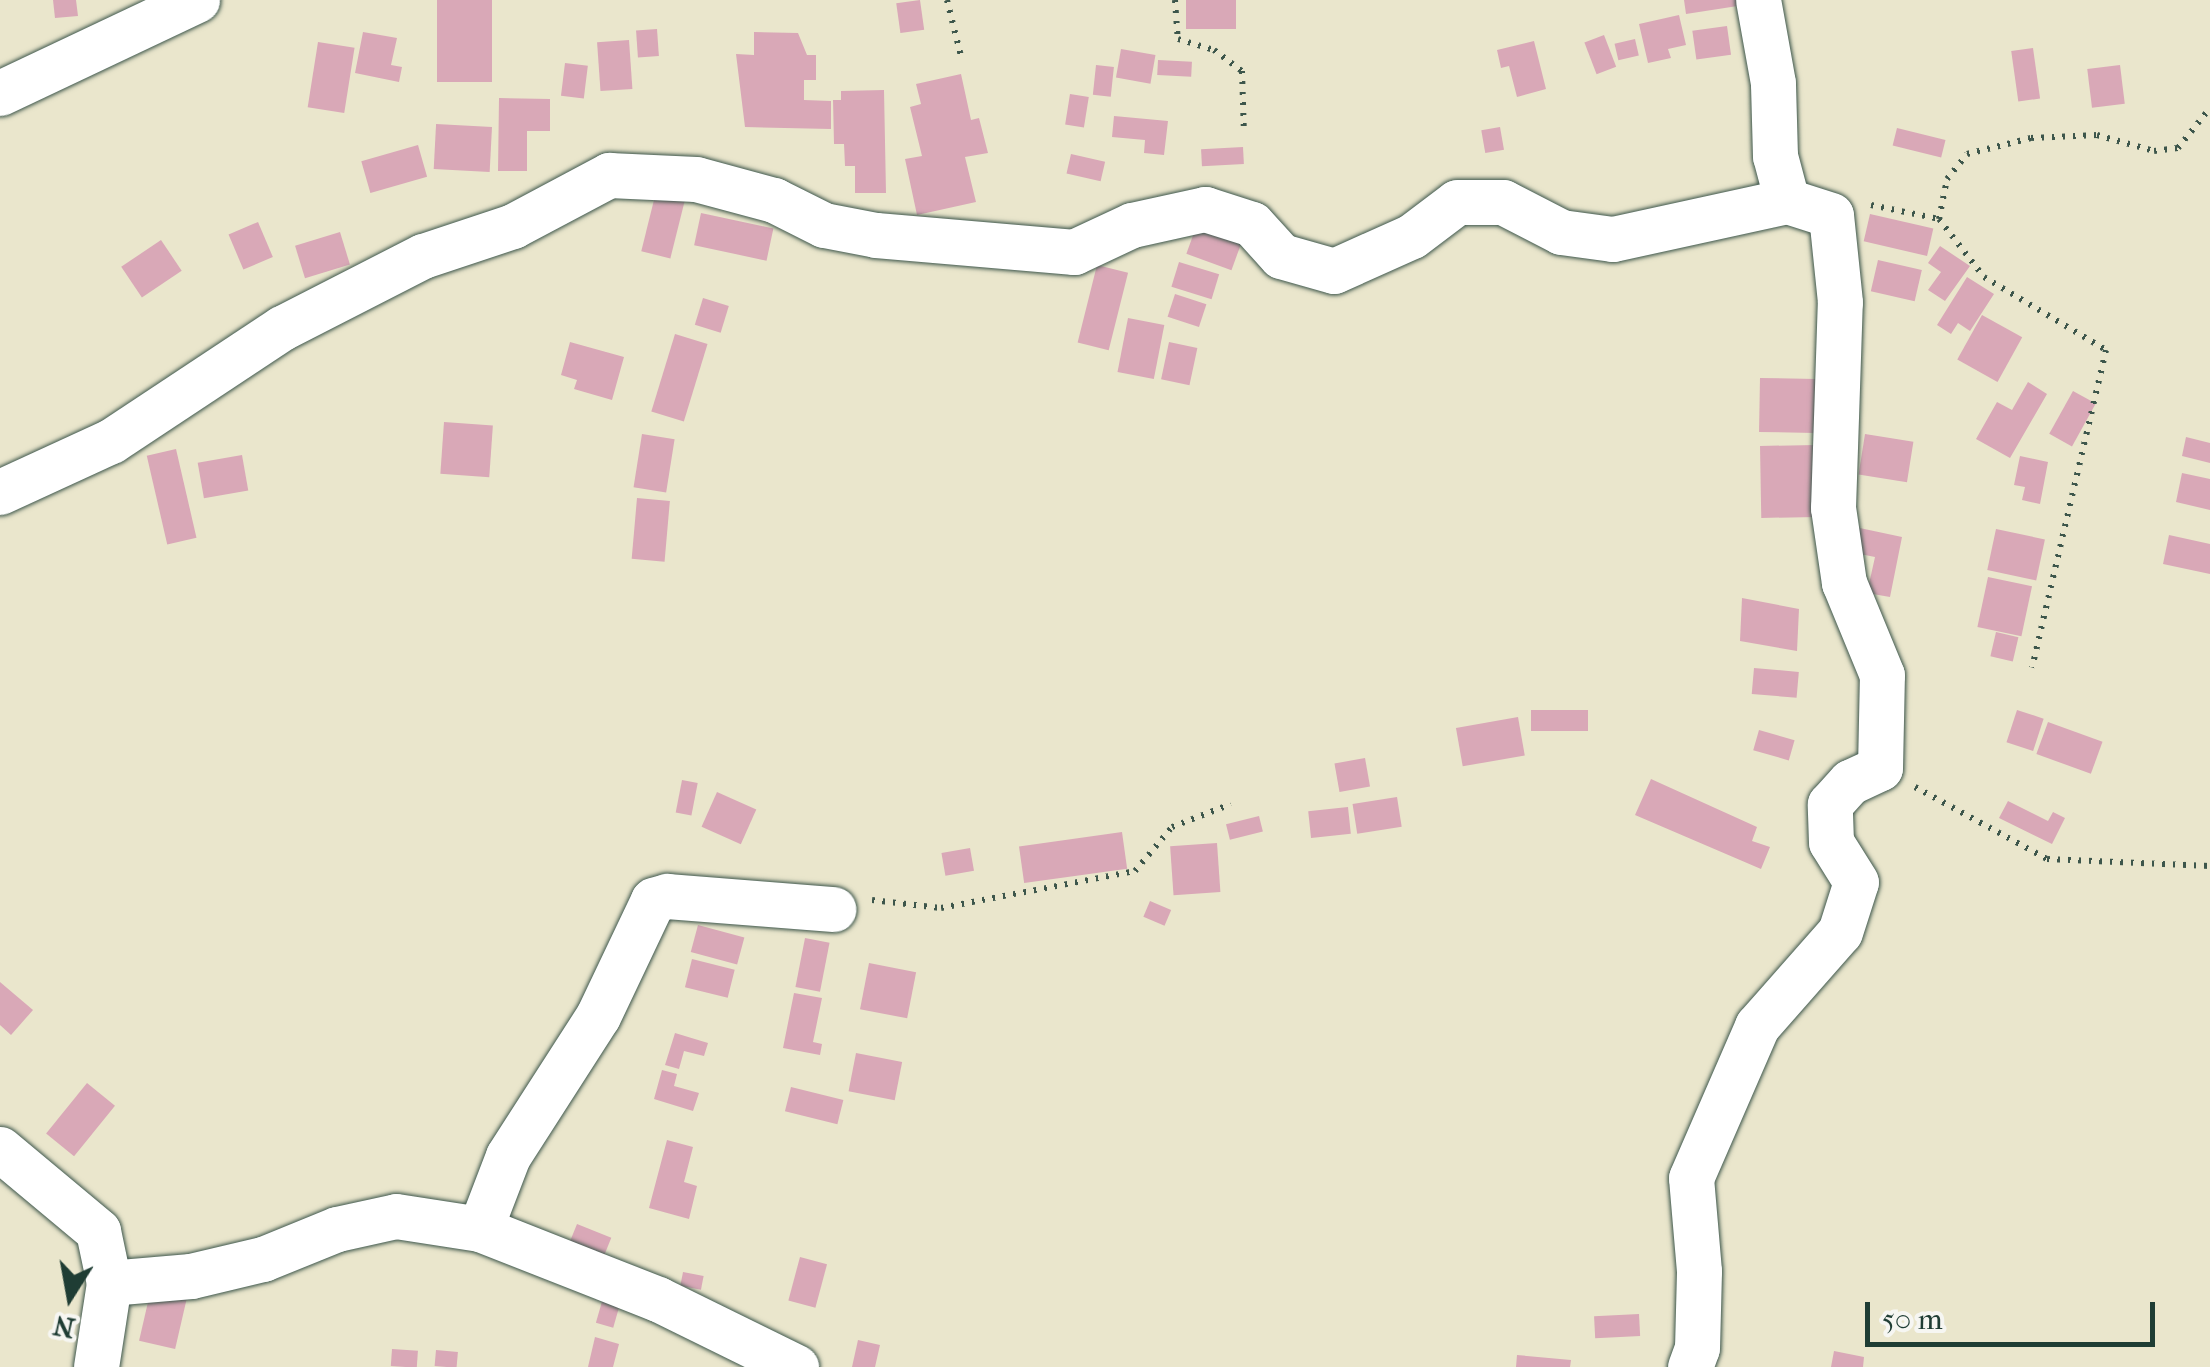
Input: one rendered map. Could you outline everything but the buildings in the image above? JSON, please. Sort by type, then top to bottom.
[{"type":"street","points":[[0,93],[197,0]]},
{"type":"street","points":[[1758,0],[1773,83],[1775,156],[1787,201]]},
{"type":"street","points":[[0,492],[110,441],[282,328],[423,256],[513,226],[608,175],[696,179],[774,200],[824,225],[876,235],[1074,252],[1132,225],[1205,209],[1252,224],[1281,256],[1334,271],[1412,236],[1457,202],[1503,202],[1561,232],[1613,239],[1787,201],[1831,216],[1840,302],[1834,508],[1844,582],[1882,675],[1880,768],[1850,782],[1830,804],[1831,842],[1856,882],[1840,932],[1757,1026],[1691,1178],[1698,1271],[1697,1348],[1690,1367]]},
{"type":"street","points":[[480,1229],[508,1156],[598,1016],[653,900],[667,896],[833,909]]},
{"type":"street","points":[[0,1149],[98,1231],[110,1283],[96,1367]]},
{"type":"street","points":[[110,1283],[191,1276],[262,1260],[337,1228],[396,1216],[480,1229],[658,1299],[796,1367]]},
{"type":"path","points":[[948,0],[962,60]]},
{"type":"path","points":[[1174,0],[1178,38],[1214,50],[1242,71],[1244,134]]},
{"type":"path","points":[[1939,219],[1946,179],[1967,154],[2030,138],[2097,135],[2154,151],[2178,148],[2210,108]]},
{"type":"path","points":[[1831,216],[1867,204],[1939,219],[1984,277],[2106,350],[2109,361],[2032,667]]},
{"type":"path","points":[[1880,768],[2046,859],[2210,866]]},
{"type":"path","points":[[833,909],[852,900],[941,908],[1135,871],[1172,827],[1231,804]]}]
